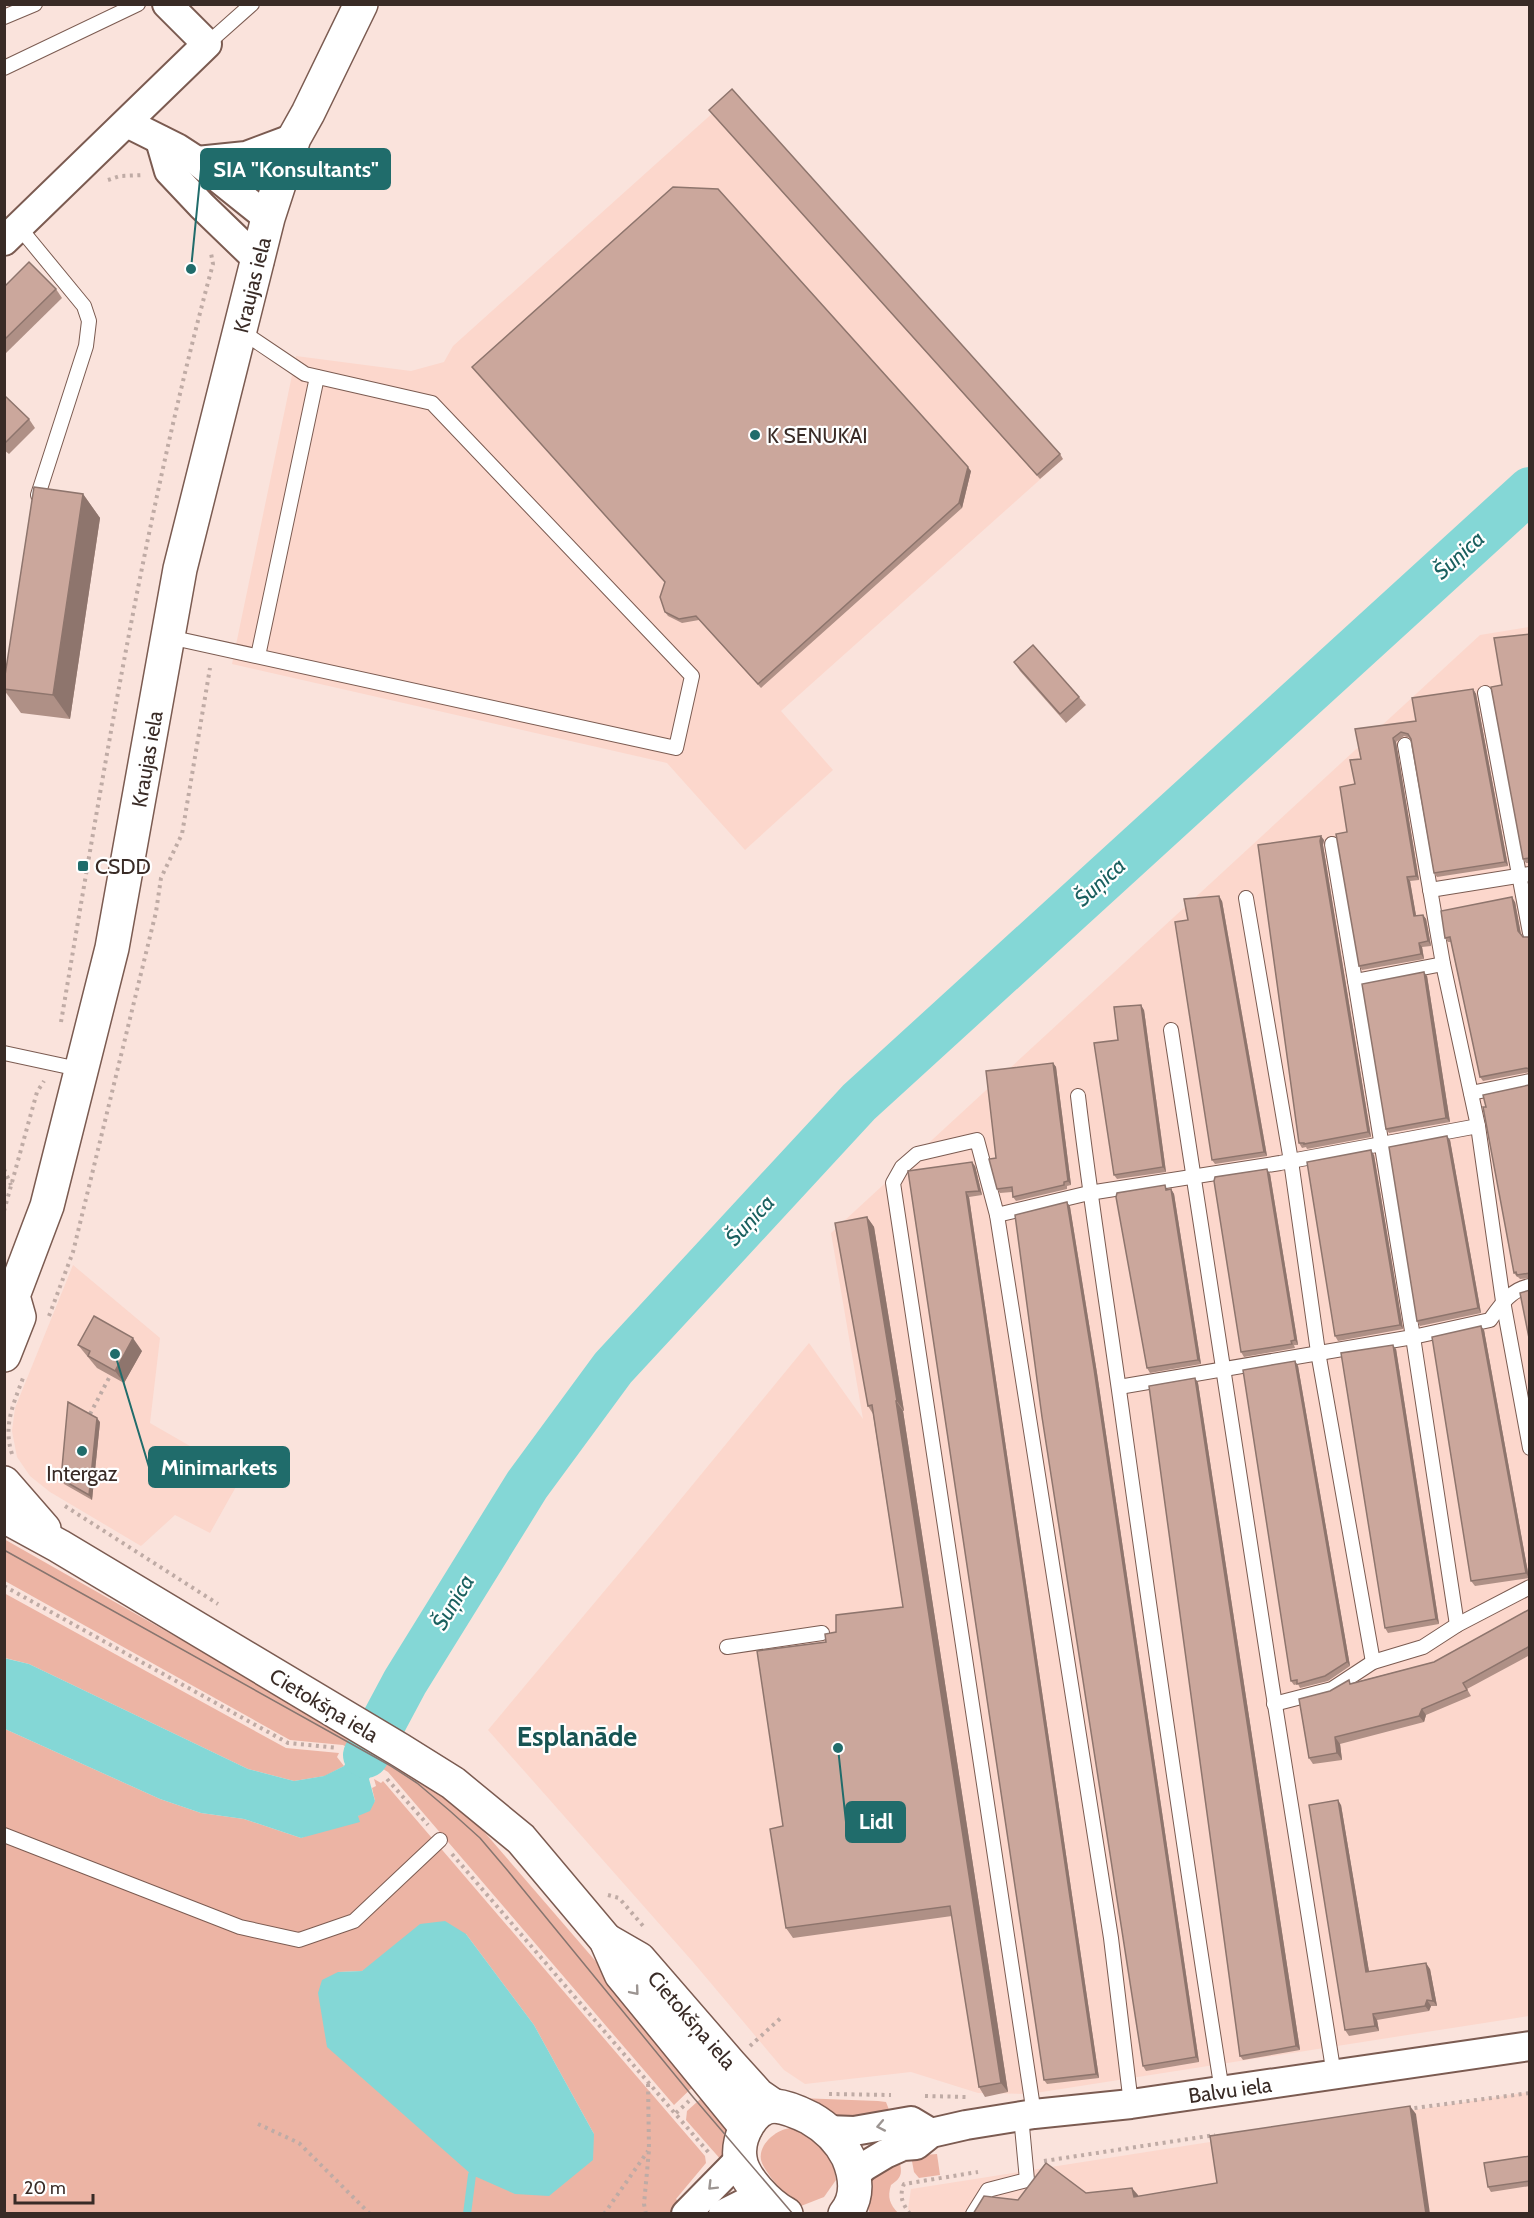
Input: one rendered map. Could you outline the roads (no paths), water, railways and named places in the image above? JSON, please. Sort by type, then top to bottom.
[{"type":"street","points":[[12,234],[207,44],[167,4]]},
{"type":"street","name":"Kraujas iela","points":[[16,1362],[19,1317],[9,1299],[46,1206],[68,1066],[112,948],[180,569],[268,218],[294,138],[361,4]]},
{"type":"street","name":"Kraujas iela","points":[[127,123],[197,161],[268,218]]},
{"type":"street","points":[[197,161],[246,156],[294,138]]},
{"type":"street","points":[[160,140],[169,171],[202,207],[259,261]]},
{"type":"street","points":[[10,1471],[59,1546]]},
{"type":"street","name":"Cietokšņa iela","points":[[4,1516],[59,1546],[348,1736],[393,1763],[453,1783],[521,1839],[606,1940],[621,1974],[746,2127]]},
{"type":"street","name":"Cietokšņa iela","points":[[606,1940],[639,1959],[729,2064],[758,2095],[774,2106]]},
{"type":"street","name":"Balvu iela","points":[[853,2202],[865,2166],[903,2146],[916,2145],[931,2133],[1028,2115],[1131,2104],[1530,2046]]},
{"type":"street","points":[[686,2214],[742,2138],[753,2117],[761,2110],[774,2106],[802,2114],[827,2130],[845,2152],[853,2202]]},
{"type":"street","points":[[827,2130],[855,2131],[911,2121],[931,2133]]},
{"type":"street","points":[[726,2159],[747,2175],[777,2207]]},
{"type":"street","points":[[723,2214],[745,2203],[777,2207]]},
{"type":"lane","points":[[4,17],[34,4]]},
{"type":"lane","points":[[4,68],[138,4]]},
{"type":"lane","points":[[207,44],[252,4]]},
{"type":"lane","points":[[12,234],[84,306],[89,321],[86,346],[38,495]]},
{"type":"lane","points":[[169,638],[676,748],[692,676],[432,403],[305,374],[241,331]]},
{"type":"lane","points":[[258,656],[317,378]]},
{"type":"lane","points":[[1485,693],[1524,875],[1530,933]]},
{"type":"lane","points":[[1405,745],[1443,964],[1478,1126],[1503,1301],[1530,1448]]},
{"type":"lane","points":[[1332,844],[1413,1336],[1457,1625]]},
{"type":"lane","points":[[1430,890],[1524,875]]},
{"type":"lane","points":[[1246,898],[1291,1161],[1318,1352],[1373,1662]]},
{"type":"lane","points":[[1355,981],[1443,964]]},
{"type":"lane","points":[[1171,1030],[1274,1704],[1334,2075]]},
{"type":"lane","points":[[4,1053],[68,1066]]},
{"type":"lane","points":[[1471,1093],[1530,1081]]},
{"type":"lane","points":[[1078,1096],[1089,1193],[1119,1387],[1173,1777],[1222,2091]]},
{"type":"lane","points":[[997,1215],[1089,1193],[1291,1161],[1478,1126]]},
{"type":"lane","points":[[973,2214],[988,2190],[1027,2180],[1028,2115],[893,1183],[902,1167],[917,1154],[977,1140],[997,1215],[1111,1938],[1131,2104]]},
{"type":"lane","points":[[1119,1387],[1413,1336],[1490,1320],[1503,1301],[1522,1287],[1530,1286]]},
{"type":"lane","points":[[1274,1704],[1332,1689],[1373,1662],[1423,1647],[1457,1625],[1530,1587]]},
{"type":"lane","points":[[727,1647],[822,1633]]},
{"type":"lane","points":[[4,1835],[240,1927],[299,1940],[354,1921],[440,1840]]},
{"type":"water","points":[[4,1658],[29,1664],[248,1769],[294,1781],[324,1776],[344,1766],[385,1695],[408,1707],[369,1779],[375,1801],[370,1811],[358,1816],[360,1822],[301,1838],[244,1819],[201,1813],[160,1799],[5,1729]]},
{"type":"water","points":[[445,1921],[466,1934],[534,2025],[594,2134],[593,2160],[549,2196],[515,2194],[472,2175],[327,2047],[318,1993],[322,1980],[338,1972],[362,1971],[420,1924]]},
{"type":"waterway","name":"Šuņica","points":[[366,1755],[405,1682],[527,1485],[613,1368],[859,1102],[1530,490]]},
{"type":"waterway","points":[[467,2214],[472,2175]]},
{"type":"tram line","points":[[4,1550],[391,1766],[417,1783],[480,1838],[693,2097],[793,2214]]},
{"type":"place","name":"SIA \"Konsultants\"","points":[[191,269]]},
{"type":"place","name":"K SENUKAI","points":[[755,435]]},
{"type":"place","name":"CSDD","points":[[83,866]]},
{"type":"place","name":"Minimarkets","points":[[115,1354]]},
{"type":"place","name":"Intergaz","points":[[82,1451]]},
{"type":"place","name":"Lidl","points":[[838,1748]]},
{"type":"district","name":"Esplanāde","points":[[577,1736]]}]
